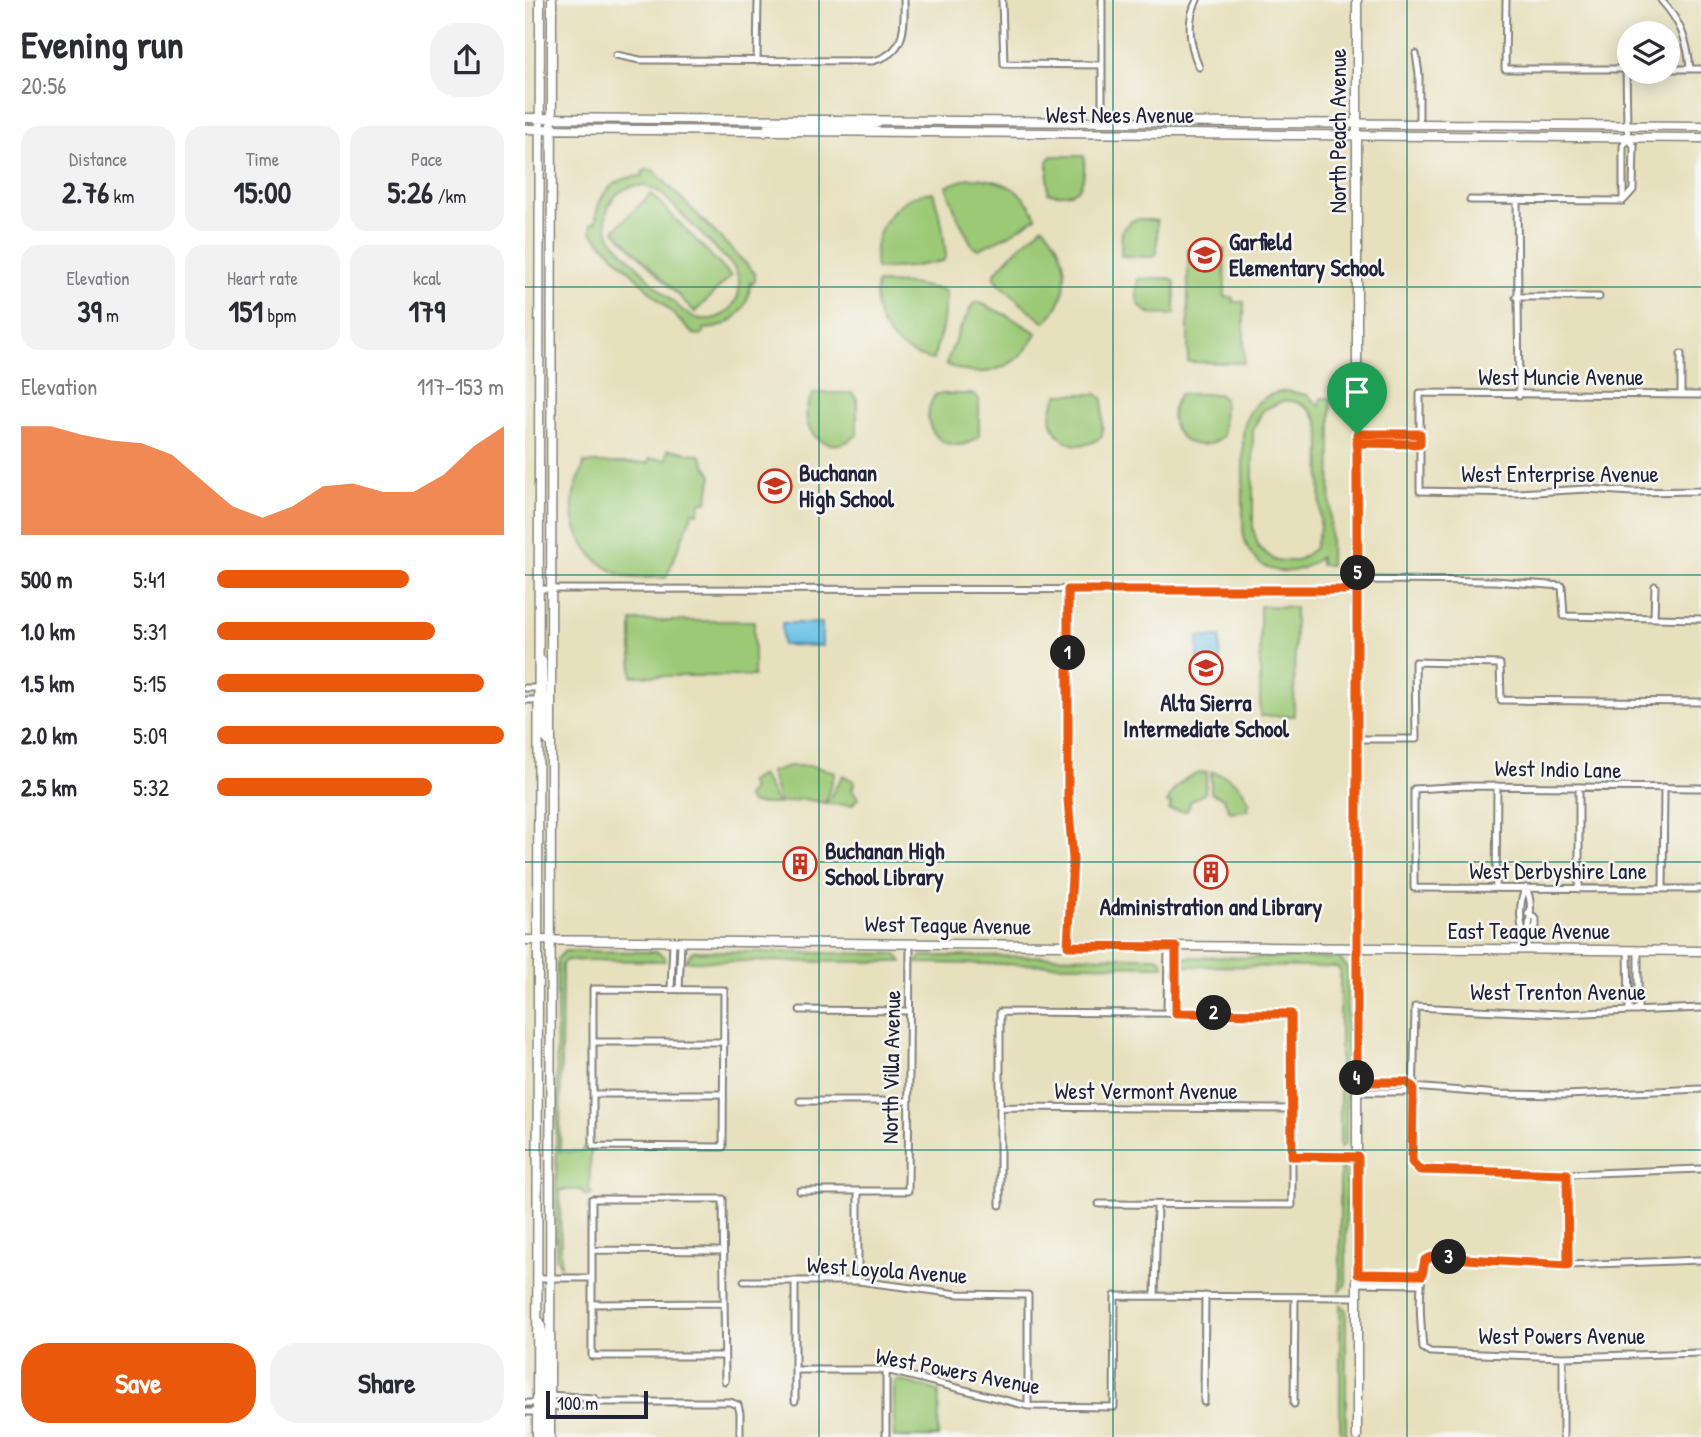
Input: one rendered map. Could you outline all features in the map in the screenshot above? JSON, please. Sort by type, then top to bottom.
[{"type":"main road","points":[[537,1437],[540,0]]},
{"type":"main road","points":[[549,1437],[552,0]]},
{"type":"main road","name":"North Peach Avenue","points":[[1357,0],[1357,1437]]},
{"type":"main road","name":"West Nees Avenue","points":[[525,118],[1701,126]]},
{"type":"main road","points":[[765,132],[773,126],[865,126],[890,120]]},
{"type":"main road","name":"West Nees Avenue","points":[[525,129],[1701,138]]},
{"type":"main road","points":[[539,322],[552,322]]},
{"type":"main road","points":[[539,640],[544,671],[544,736],[551,744]]},
{"type":"main road","name":"West Teague Avenue","points":[[525,940],[1357,949]]},
{"type":"main road","name":"East Teague Avenue","points":[[1357,949],[1701,951]]},
{"type":"main road","points":[[537,1310],[542,1331],[543,1399],[549,1407]]},
{"type":"main road","points":[[537,1408],[543,1412],[543,1437]]},
{"type":"street","points":[[757,61],[758,0]]},
{"type":"street","points":[[616,55],[640,60],[872,61],[894,51],[902,37],[904,0]]},
{"type":"street","points":[[1003,0],[1004,64],[1102,65]]},
{"type":"street","points":[[1101,0],[1102,123]]},
{"type":"street","points":[[1197,0],[1191,20],[1191,43],[1199,67]]},
{"type":"street","points":[[1506,0],[1505,69],[1617,69]]},
{"type":"street","points":[[1661,0],[1683,31],[1690,69]]},
{"type":"street","points":[[894,51],[901,59]]},
{"type":"street","points":[[1416,54],[1419,74],[1419,124]]},
{"type":"street","points":[[1680,69],[1701,69]]},
{"type":"street","points":[[1471,200],[1623,201],[1633,190],[1634,146],[1628,138],[1627,84]]},
{"type":"street","points":[[1623,201],[1623,146],[1628,138]]},
{"type":"street","points":[[1517,200],[1519,396]]},
{"type":"street","points":[[1516,297],[1599,298]]},
{"type":"street","points":[[1681,354],[1681,395]]},
{"type":"street","name":"West Muncie Avenue","points":[[1420,434],[1420,393],[1519,396],[1598,393],[1635,396],[1701,395]]},
{"type":"street","points":[[1420,434],[1420,444],[1357,439],[1420,434]]},
{"type":"street","name":"West Enterprise Avenue","points":[[1420,444],[1420,491],[1701,491]]},
{"type":"street","points":[[538,589],[1346,590],[1370,580],[1495,581],[1562,586],[1564,616],[1701,620]]},
{"type":"street","points":[[1654,618],[1655,586]]},
{"type":"street","points":[[1068,590],[1068,799],[1073,859],[1068,946]]},
{"type":"street","points":[[1357,739],[1416,739],[1415,662],[1500,664],[1501,701],[1701,702]]},
{"type":"street","points":[[525,688],[538,688]]},
{"type":"street","points":[[525,700],[538,700]]},
{"type":"street","points":[[1496,888],[1497,786]]},
{"type":"street","name":"West Indio Lane","points":[[1414,888],[1414,789],[1497,786],[1701,788]]},
{"type":"street","points":[[1579,787],[1579,889]]},
{"type":"street","points":[[1663,889],[1664,787]]},
{"type":"street","name":"West Derbyshire Lane","points":[[1414,888],[1701,889]]},
{"type":"street","points":[[1526,888],[1530,914],[1527,950]]},
{"type":"street","points":[[1526,888],[1522,895],[1522,932],[1528,935]]},
{"type":"street","points":[[1522,914],[1530,914]]},
{"type":"street","points":[[671,989],[677,942]]},
{"type":"street","points":[[677,942],[679,990]]},
{"type":"street","name":"North Villa Avenue","points":[[858,1191],[908,1191],[910,944]]},
{"type":"street","points":[[1167,1013],[1172,947]]},
{"type":"street","points":[[1172,947],[1176,1013]]},
{"type":"street","points":[[1628,951],[1629,1011]]},
{"type":"street","points":[[1638,951],[1638,1011]]},
{"type":"street","points":[[593,989],[671,989],[724,990],[723,1147],[593,1146],[593,989]]},
{"type":"street","name":"West Trenton Avenue","points":[[1413,1087],[1415,1007],[1562,1014],[1701,1008]]},
{"type":"street","points":[[800,1010],[909,1011]]},
{"type":"street","points":[[1000,1205],[1000,1012],[1291,1014],[1292,1205],[1099,1204]]},
{"type":"street","points":[[593,1042],[724,1042]]},
{"type":"street","points":[[1357,1082],[1405,1082],[1413,1087],[1498,1094],[1566,1095],[1701,1089]]},
{"type":"street","points":[[1357,1092],[1405,1092],[1413,1087]]},
{"type":"street","points":[[1413,1087],[1412,1162],[1420,1170],[1567,1174],[1701,1169]]},
{"type":"street","points":[[593,1094],[723,1094]]},
{"type":"street","points":[[800,1101],[908,1101]]},
{"type":"street","name":"West Vermont Avenue","points":[[1000,1107],[1292,1110]]},
{"type":"street","points":[[1292,1156],[1358,1157]]},
{"type":"street","points":[[1567,1174],[1568,1265]]},
{"type":"street","points":[[800,1191],[858,1191],[857,1281]]},
{"type":"street","points":[[723,1356],[592,1356],[592,1199],[723,1199],[725,1381]]},
{"type":"street","points":[[1157,1205],[1155,1296],[1358,1297]]},
{"type":"street","points":[[592,1250],[723,1251]]},
{"type":"street","points":[[1358,1279],[1420,1284],[1425,1260],[1432,1257],[1568,1265],[1701,1260]]},
{"type":"street","points":[[1358,1279],[1422,1275]]},
{"type":"street","points":[[537,1278],[592,1278]]},
{"type":"street","name":"West Loyola Avenue","points":[[744,1281],[857,1281],[958,1294],[1028,1295],[1028,1406]]},
{"type":"street","points":[[795,1281],[795,1401]]},
{"type":"street","name":"West Powers Avenue","points":[[1420,1284],[1419,1316],[1423,1348],[1430,1352],[1563,1357],[1701,1353]]},
{"type":"street","name":"West Powers Avenue","points":[[795,1370],[886,1370],[1028,1406],[1114,1407],[1115,1296],[1155,1296]]},
{"type":"street","points":[[1204,1402],[1205,1296]]},
{"type":"street","points":[[1294,1404],[1295,1297]]},
{"type":"street","points":[[592,1304],[723,1303]]},
{"type":"street","points":[[1563,1357],[1563,1437]]},
{"type":"street","points":[[886,1370],[887,1437]]},
{"type":"street","points":[[549,1395],[594,1398],[598,1402]]},
{"type":"street","points":[[577,1405],[578,1398]]},
{"type":"street","points":[[549,1407],[593,1405],[598,1402],[730,1402],[738,1405],[740,1437]]},
{"type":"street","points":[[525,1403],[537,1408]]},
{"type":"street","points":[[525,1412],[537,1408]]},
{"type":"green space","points":[[1052,156],[1084,156],[1084,175],[1079,188],[1074,192],[1048,193],[1048,161]]},
{"type":"green space","points":[[645,170],[653,170],[755,273],[755,281],[752,284],[750,282],[742,309],[730,322],[703,329],[701,335],[693,334],[591,232],[591,224],[596,222],[599,203],[609,188],[624,179],[643,176]],"holes":[[[645,186],[660,192],[734,267],[739,280],[739,293],[727,312],[705,319],[686,313],[612,239],[606,222],[613,199],[625,189]]]},
{"type":"green space","points":[[969,178],[990,180],[1009,187],[1025,199],[1036,217],[1009,235],[979,249],[973,247],[946,186]]},
{"type":"green space","points":[[933,192],[942,224],[946,256],[943,261],[876,269],[877,242],[888,218],[907,200]]},
{"type":"green space","points":[[651,194],[731,276],[695,312],[614,230]]},
{"type":"green space","points":[[1131,221],[1157,221],[1157,253],[1153,257],[1121,256],[1122,230]]},
{"type":"green space","points":[[1043,226],[1059,248],[1065,274],[1061,299],[1045,322],[995,279],[995,273]]},
{"type":"green space","points":[[1188,249],[1224,249],[1225,297],[1233,298],[1233,302],[1244,302],[1244,363],[1188,362]]},
{"type":"green space","points":[[1170,278],[1175,282],[1175,314],[1156,314],[1143,310],[1137,298],[1138,279]]},
{"type":"green space","points":[[877,283],[910,284],[943,290],[946,295],[942,328],[933,360],[907,351],[888,334],[877,310]]},
{"type":"green space","points":[[978,302],[1037,333],[1010,363],[986,372],[960,370],[946,364],[958,333],[973,304]]},
{"type":"green space","points":[[1278,392],[1307,395],[1320,406],[1321,398],[1331,398],[1330,565],[1320,565],[1320,557],[1308,566],[1295,570],[1283,572],[1271,569],[1252,555],[1246,543],[1243,529],[1244,425],[1256,404]],"holes":[[[1282,401],[1290,401],[1309,409],[1320,427],[1320,529],[1314,549],[1297,561],[1276,561],[1259,548],[1253,529],[1253,429],[1263,410]]]},
{"type":"green space","points":[[814,393],[852,393],[857,399],[857,435],[846,442],[834,444],[815,436],[806,417]]},
{"type":"green space","points":[[936,394],[973,394],[979,399],[979,436],[968,443],[956,445],[937,437],[928,418]]},
{"type":"green space","points":[[1059,394],[1097,394],[1103,399],[1102,436],[1091,443],[1079,445],[1060,437],[1051,418]]},
{"type":"green space","points":[[1180,394],[1218,394],[1224,399],[1223,436],[1212,443],[1200,445],[1181,437],[1172,418]]},
{"type":"green space","points":[[668,449],[700,455],[712,476],[707,502],[701,502],[698,513],[693,512],[666,578],[628,577],[603,565],[585,546],[574,522],[575,490],[584,463],[649,463],[649,459],[667,459]]},
{"type":"green space","points":[[1260,606],[1295,607],[1294,716],[1260,716]]},
{"type":"green space","points":[[632,621],[754,621],[754,676],[632,676]]},
{"type":"green space","points":[[789,766],[812,766],[835,772],[825,803],[804,799],[780,803],[770,772]]},
{"type":"green space","points":[[1207,772],[1205,793],[1191,801],[1187,811],[1169,810],[1171,804],[1167,803],[1177,786],[1193,775]]},
{"type":"green space","points":[[1211,772],[1230,778],[1240,786],[1250,804],[1247,805],[1248,810],[1230,812],[1223,798],[1211,793]]},
{"type":"green space","points":[[761,775],[778,804],[752,804],[746,797],[752,789],[749,782]]},
{"type":"green space","points":[[843,775],[855,782],[852,789],[858,798],[852,805],[826,804]]},
{"type":"green space","points":[[565,951],[656,952],[665,957],[665,961],[566,960],[562,964],[560,1151],[580,1152],[586,1146],[591,1150],[589,1190],[592,1193],[588,1197],[580,1190],[560,1190],[561,1266],[556,1258],[557,959]]},
{"type":"green space","points":[[693,951],[896,954],[902,962],[685,961]]},
{"type":"green space","points":[[922,956],[1156,957],[1162,960],[1164,966],[916,963]]},
{"type":"green space","points":[[1187,957],[1339,958],[1347,967],[1346,1143],[1340,1148],[1340,970],[1336,967],[1180,966],[1182,960]]},
{"type":"green space","points":[[1340,1165],[1346,1172],[1346,1285],[1340,1290]]},
{"type":"green space","points":[[1340,1304],[1346,1309],[1346,1437],[1340,1437]]},
{"type":"green space","points":[[898,1380],[939,1391],[938,1437],[894,1437],[894,1383]]},
{"type":"water","points":[[782,623],[822,623],[822,646],[782,645]]},
{"type":"water","points":[[1198,637],[1220,637],[1220,663],[1198,663]]},
{"type":"place","name":"Garfield Elementary School","points":[[1205,255]]},
{"type":"place","name":"Buchanan High School","points":[[775,486]]},
{"type":"place","name":"Alta Sierra Intermediate School","points":[[1206,668]]},
{"type":"place","name":"Buchanan High School Library","points":[[800,864]]},
{"type":"place","name":"Administration and Library","points":[[1211,872]]},
{"type":"route","points":[[1357,434],[1357,443],[1357,514],[1358,585],[1346,590],[1068,590],[1068,799],[1073,840],[1068,946],[1176,947],[1176,1013],[1291,1014],[1292,1156],[1358,1157],[1358,1274],[1422,1275],[1425,1260],[1432,1257],[1568,1265],[1567,1174],[1420,1170],[1412,1162],[1413,1087],[1405,1082],[1357,1082],[1358,585],[1357,443],[1420,444],[1420,434],[1357,434]]}]
